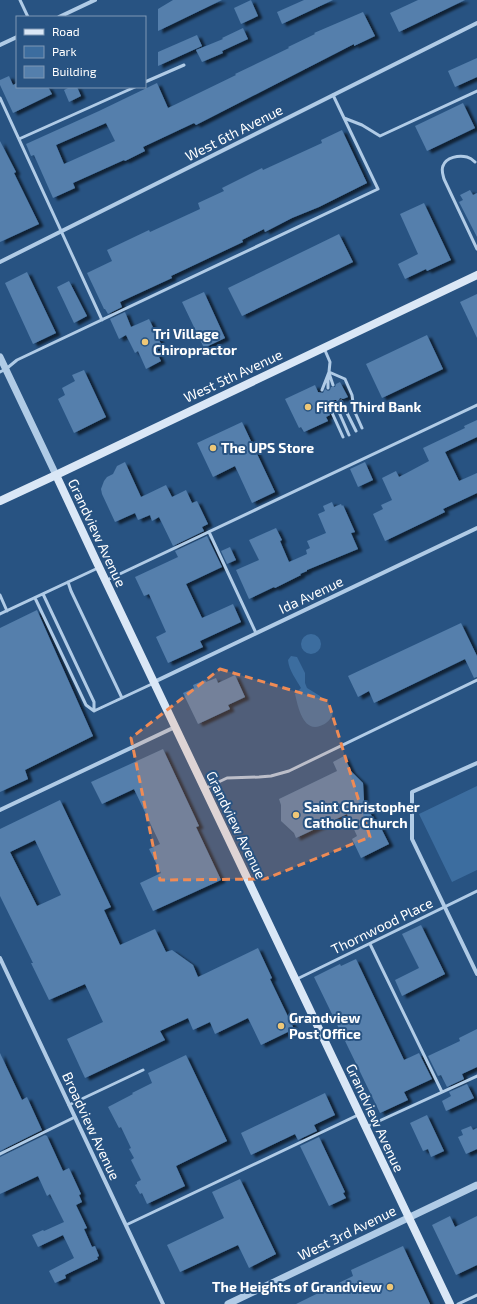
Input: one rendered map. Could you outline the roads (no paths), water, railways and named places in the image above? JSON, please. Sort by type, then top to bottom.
[{"type":"main road","name":"West 5th Avenue","points":[[0,500],[56,475],[477,275]]},
{"type":"main road","name":"Grandview Avenue","points":[[56,475],[98,567],[450,1304]]},
{"type":"street","points":[[61,16],[95,0]]},
{"type":"street","name":"West 6th Avenue","points":[[0,262],[477,22]]},
{"type":"street","points":[[0,45],[16,37]]},
{"type":"street","name":"Grandview Avenue","points":[[0,357],[3,370],[56,475]]},
{"type":"street","name":"Ida Avenue","points":[[154,682],[477,528]]},
{"type":"street","points":[[0,810],[175,727]]},
{"type":"street","points":[[477,763],[412,792],[412,839],[477,974]]},
{"type":"street","name":"Broadview Avenue","points":[[0,958],[163,1304]]},
{"type":"street","name":"West 3rd Avenue","points":[[228,1304],[477,1185]]},
{"type":"lane","points":[[20,0],[28,16]]},
{"type":"lane","points":[[146,82],[184,65]]},
{"type":"lane","points":[[19,138],[133,88]]},
{"type":"lane","points":[[344,118],[362,125],[380,136],[477,91]]},
{"type":"lane","points":[[3,370],[17,360],[378,189],[333,95]]},
{"type":"lane","points":[[0,98],[102,320]]},
{"type":"lane","points":[[475,162],[469,157],[456,156],[446,161],[442,171],[444,179],[477,249]]},
{"type":"lane","points":[[324,348],[330,362],[328,388]]},
{"type":"lane","points":[[329,372],[333,385]]},
{"type":"lane","points":[[322,390],[329,372]]},
{"type":"lane","points":[[329,372],[345,379],[352,396],[354,410],[362,428]]},
{"type":"lane","points":[[341,401],[356,431]]},
{"type":"lane","points":[[335,403],[349,434]]},
{"type":"lane","points":[[105,581],[477,404]]},
{"type":"lane","points":[[329,406],[343,437]]},
{"type":"lane","points":[[209,532],[256,633]]},
{"type":"lane","points":[[0,614],[98,567]]},
{"type":"lane","points":[[68,582],[122,698]]},
{"type":"lane","points":[[43,594],[94,702],[94,711]]},
{"type":"lane","points":[[0,595],[7,611]]},
{"type":"lane","points":[[35,598],[86,705],[94,711]]},
{"type":"lane","points":[[204,789],[227,778],[271,776],[289,770],[477,680]]},
{"type":"lane","points":[[94,711],[154,682]]},
{"type":"lane","name":"Thornwood Place","points":[[296,980],[477,891]]},
{"type":"lane","points":[[370,944],[442,1092]]},
{"type":"lane","points":[[69,1105],[143,1070]]},
{"type":"lane","points":[[366,1127],[477,1076]]},
{"type":"lane","points":[[126,1225],[360,1114]]},
{"type":"lane","points":[[0,1154],[75,1117]]},
{"type":"lane","points":[[458,1304],[477,1295]]},
{"type":"place","name":"Tri Village Chiropractor","points":[[145,342]]},
{"type":"place","name":"Fifth Third Bank","points":[[308,407]]},
{"type":"place","name":"The UPS Store","points":[[213,448]]},
{"type":"place","name":"Saint Christopher Catholic Church","points":[[296,815]]},
{"type":"place","name":"Grandview Post Office","points":[[281,1026]]},
{"type":"place","name":"The Heights of Grandview","points":[[390,1287]]}]
